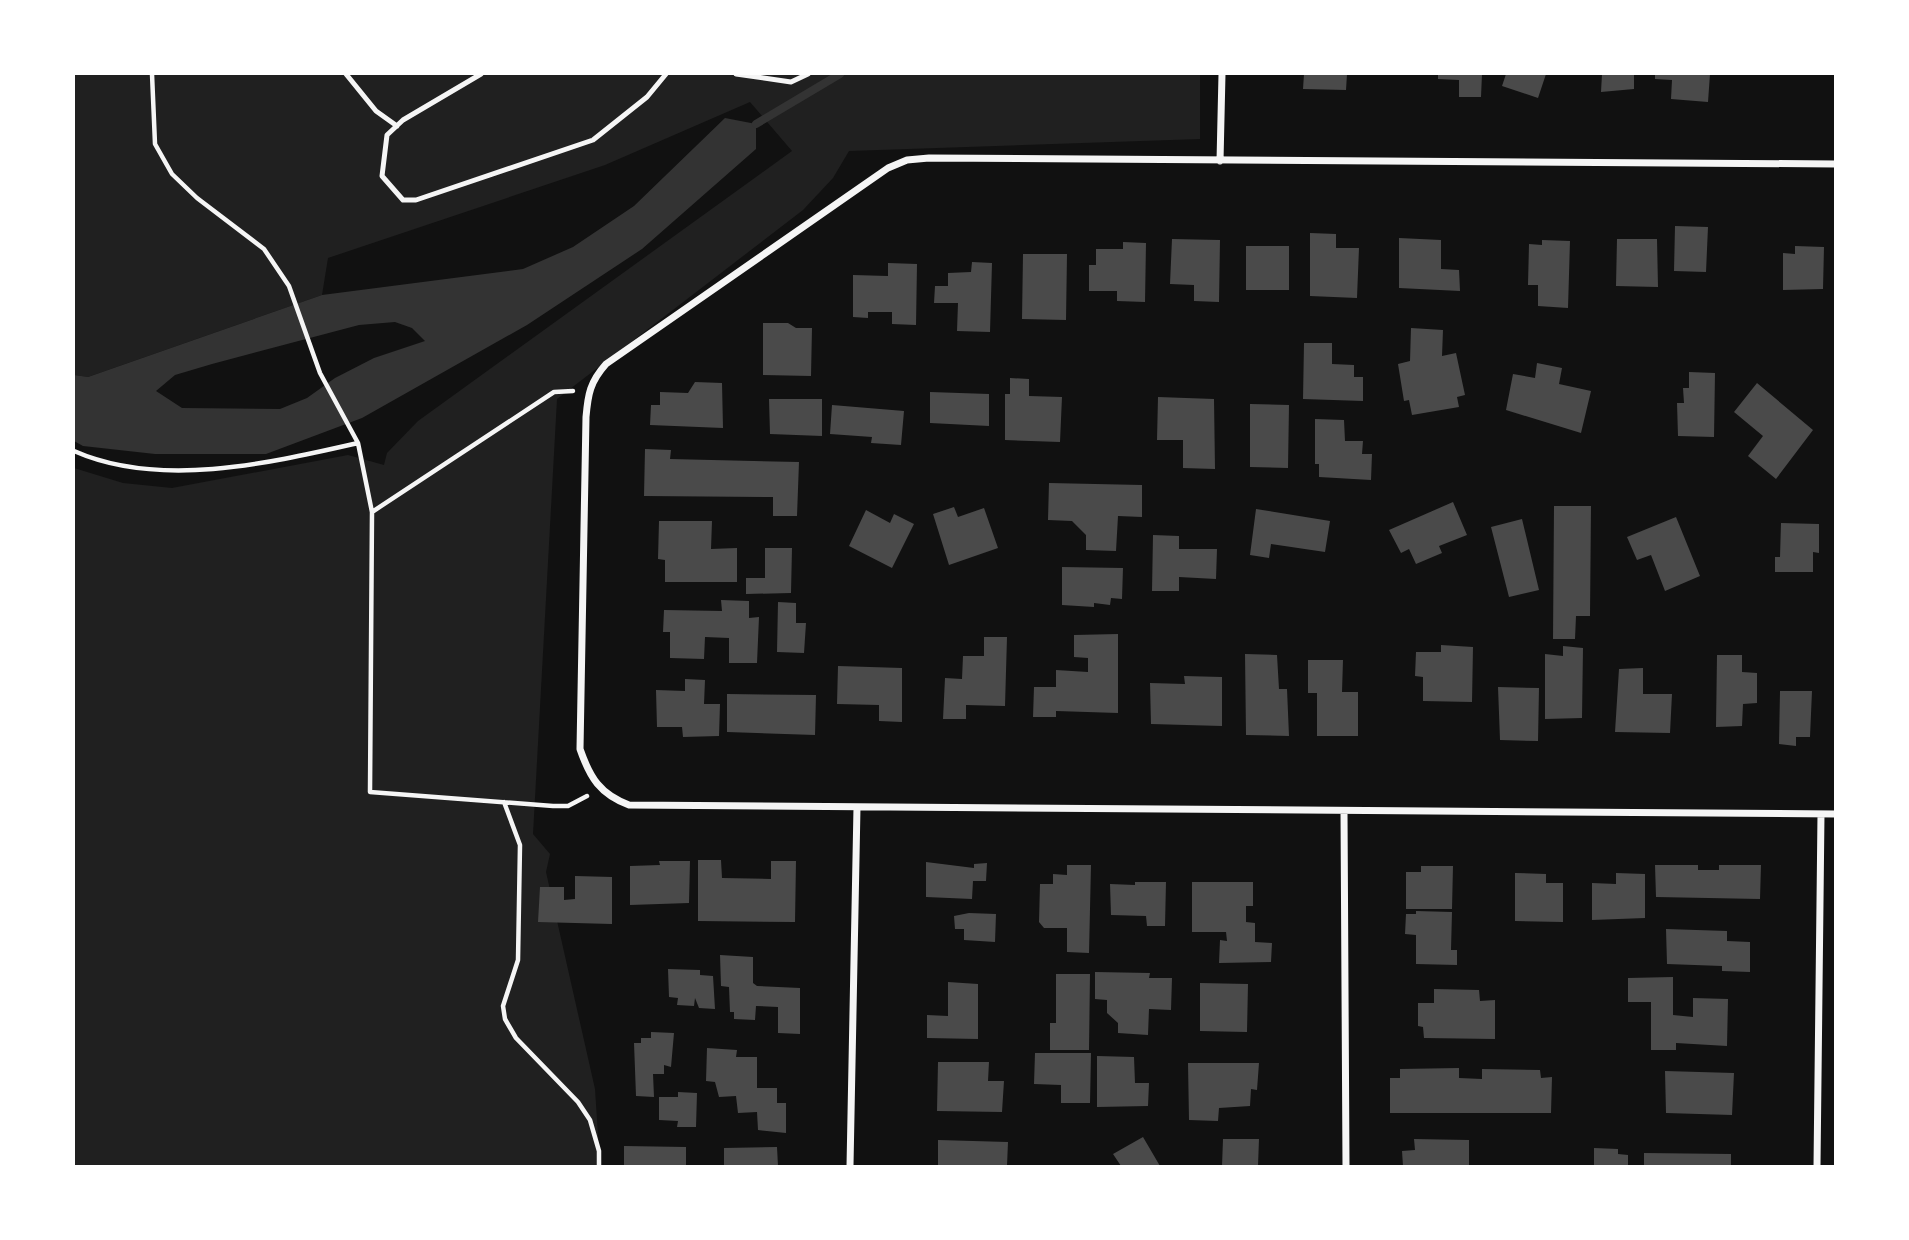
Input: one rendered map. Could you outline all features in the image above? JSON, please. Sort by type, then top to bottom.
[{"type":"street","points":[[1220,160],[1222,74]]},
{"type":"street","points":[[1836,164],[907,160],[888,168],[606,365],[588,390],[580,750],[588,773],[598,788],[612,799],[629,805],[1836,814]]},
{"type":"street","points":[[850,1167],[857,807]]},
{"type":"street","points":[[1344,811],[1346,1167]]},
{"type":"street","points":[[1817,1167],[1821,814]]},
{"type":"lane","points":[[346,74],[376,111],[397,126]]},
{"type":"lane","points":[[481,74],[473,75],[387,135],[382,176],[403,200],[416,200],[593,140],[647,97],[666,74]]},
{"type":"lane","points":[[736,74],[791,82],[808,74]]},
{"type":"path","points":[[152,74],[155,144],[172,174],[197,198],[264,249],[289,286],[320,373],[358,443],[372,512],[369,792],[568,806],[579,802],[598,788]]},
{"type":"path","points":[[372,512],[554,392],[588,390]]},
{"type":"path","points":[[74,451],[99,462],[162,469],[255,466],[358,443]]},
{"type":"path","points":[[504,802],[520,845],[519,960],[503,1006],[505,1019],[516,1038],[578,1102],[590,1120],[598,1150],[599,1167]]},
{"type":"shaded area","points":[[74,74],[1200,74],[1200,139],[849,151],[833,178],[803,210],[557,399],[533,834],[550,854],[546,872],[595,1089],[600,1166],[74,1166],[74,468],[123,483],[172,488],[348,455],[384,465],[387,453],[418,421],[792,151],[750,102],[605,165],[328,258],[322,295],[88,377],[74,375]]},
{"type":"shaded area","points":[[725,118],[756,124],[756,149],[642,249],[527,325],[362,418],[266,454],[155,454],[83,446],[74,441],[74,375],[88,377],[322,295],[523,269],[573,247],[634,206]],"holes":[[[395,322],[412,328],[425,341],[374,358],[335,378],[307,398],[280,409],[182,408],[156,391],[175,375],[359,325]]]},
{"type":"building","points":[[1304,74],[1347,74],[1346,90],[1303,89]]},
{"type":"building","points":[[1438,74],[1482,74],[1481,97],[1459,97],[1459,80],[1438,79]]},
{"type":"building","points":[[1506,74],[1546,74],[1538,98],[1502,86]]},
{"type":"building","points":[[1602,74],[1634,74],[1634,89],[1601,92]]},
{"type":"building","points":[[1655,74],[1710,74],[1708,102],[1671,99],[1672,80],[1655,79]]},
{"type":"building","points":[[1675,226],[1708,227],[1706,272],[1674,271]]},
{"type":"building","points":[[1310,233],[1336,234],[1336,248],[1359,248],[1357,298],[1310,296]]},
{"type":"building","points":[[1399,238],[1441,240],[1441,269],[1459,270],[1460,291],[1399,288]]},
{"type":"building","points":[[1172,239],[1220,240],[1219,302],[1194,301],[1194,285],[1170,284]]},
{"type":"building","points":[[1617,239],[1657,239],[1658,287],[1616,286]]},
{"type":"building","points":[[1542,240],[1570,241],[1568,308],[1538,306],[1538,285],[1528,285],[1529,244],[1542,245]]},
{"type":"building","points":[[1123,242],[1146,243],[1145,302],[1117,301],[1117,291],[1089,291],[1089,265],[1096,265],[1096,249],[1123,249]]},
{"type":"building","points":[[1246,246],[1289,246],[1289,290],[1246,290]]},
{"type":"building","points":[[1795,246],[1824,247],[1823,289],[1783,290],[1783,253],[1795,254]]},
{"type":"building","points":[[1023,254],[1067,254],[1066,320],[1022,319]]},
{"type":"building","points":[[972,262],[992,263],[990,332],[957,331],[958,303],[934,303],[935,286],[948,286],[948,273],[971,272]]},
{"type":"building","points":[[888,263],[917,264],[916,325],[892,324],[892,312],[868,312],[868,318],[853,317],[853,275],[888,276]]},
{"type":"building","points":[[763,323],[788,323],[796,328],[812,328],[811,376],[763,375]]},
{"type":"building","points":[[1411,328],[1443,330],[1442,356],[1456,353],[1465,395],[1457,397],[1459,407],[1412,415],[1409,400],[1404,401],[1398,364],[1410,361]]},
{"type":"building","points":[[1304,343],[1332,343],[1332,364],[1354,365],[1354,377],[1363,377],[1363,401],[1303,399]]},
{"type":"building","points":[[1537,363],[1562,368],[1559,384],[1591,391],[1581,433],[1506,410],[1513,374],[1535,378]]},
{"type":"building","points":[[1689,372],[1715,373],[1714,437],[1678,436],[1677,403],[1684,403],[1683,388],[1689,388]]},
{"type":"building","points":[[1010,378],[1029,379],[1029,396],[1062,397],[1060,442],[1005,440],[1005,394],[1010,394]]},
{"type":"building","points":[[695,382],[722,383],[723,428],[650,425],[651,405],[660,405],[660,392],[688,393]]},
{"type":"building","points":[[1757,383],[1813,430],[1776,479],[1748,456],[1763,436],[1734,412]]},
{"type":"building","points":[[930,392],[989,394],[989,426],[930,423]]},
{"type":"building","points":[[1158,397],[1214,399],[1215,469],[1183,468],[1183,440],[1157,440]]},
{"type":"building","points":[[769,399],[822,399],[822,436],[770,434]]},
{"type":"building","points":[[1250,404],[1289,405],[1288,468],[1250,467]]},
{"type":"building","points":[[832,405],[904,411],[901,445],[871,443],[872,437],[830,434]]},
{"type":"building","points":[[1315,419],[1344,420],[1345,441],[1363,441],[1362,454],[1372,454],[1371,480],[1319,477],[1319,464],[1315,464]]},
{"type":"building","points":[[645,449],[671,450],[670,459],[799,462],[797,516],[773,516],[773,497],[644,496]]},
{"type":"building","points":[[1049,483],[1142,485],[1142,517],[1118,516],[1116,551],[1086,550],[1086,535],[1072,521],[1048,520]]},
{"type":"building","points":[[1453,502],[1467,535],[1439,546],[1442,553],[1416,564],[1409,549],[1401,553],[1389,530]]},
{"type":"building","points":[[1554,506],[1591,506],[1590,616],[1576,616],[1575,639],[1553,639]]},
{"type":"building","points":[[954,507],[958,517],[984,508],[998,548],[949,565],[933,514]]},
{"type":"building","points":[[1256,509],[1330,521],[1325,552],[1271,544],[1269,558],[1250,555]]},
{"type":"building","points":[[866,510],[890,523],[894,514],[914,524],[892,568],[849,546]]},
{"type":"building","points":[[1676,517],[1700,576],[1665,591],[1651,555],[1637,560],[1627,537]]},
{"type":"building","points":[[1522,519],[1539,590],[1509,597],[1491,527]]},
{"type":"building","points":[[659,521],[712,521],[711,549],[737,548],[737,582],[665,582],[665,560],[658,559]]},
{"type":"building","points":[[1781,523],[1819,524],[1819,553],[1813,552],[1813,572],[1775,572],[1775,557],[1780,557]]},
{"type":"building","points":[[1153,535],[1179,536],[1179,549],[1217,549],[1216,579],[1179,577],[1179,591],[1152,591]]},
{"type":"building","points":[[765,548],[792,548],[791,593],[746,594],[746,578],[765,578]]},
{"type":"building","points":[[1062,567],[1123,568],[1122,599],[1111,598],[1110,605],[1094,603],[1094,607],[1062,605]]},
{"type":"building","points":[[721,600],[749,601],[749,618],[759,617],[757,663],[729,663],[729,638],[705,637],[704,659],[670,658],[670,632],[663,632],[664,610],[722,611]]},
{"type":"building","points":[[778,602],[796,603],[796,623],[806,623],[804,653],[777,652]]},
{"type":"building","points":[[1118,634],[1118,713],[1056,711],[1056,717],[1033,717],[1034,687],[1056,687],[1056,670],[1088,672],[1088,658],[1074,657],[1074,635]]},
{"type":"building","points":[[984,637],[1007,637],[1005,706],[966,705],[966,719],[943,719],[945,678],[962,679],[963,656],[984,656]]},
{"type":"building","points":[[1441,645],[1473,647],[1472,702],[1423,701],[1423,677],[1415,676],[1416,652],[1441,652]]},
{"type":"building","points":[[1563,646],[1583,648],[1582,718],[1545,719],[1545,654],[1563,656]]},
{"type":"building","points":[[1245,654],[1277,655],[1279,689],[1287,689],[1289,736],[1246,735]]},
{"type":"building","points":[[1717,655],[1742,655],[1742,672],[1757,673],[1757,703],[1743,704],[1742,726],[1716,727]]},
{"type":"building","points":[[1308,660],[1343,660],[1342,692],[1358,692],[1358,736],[1317,736],[1317,693],[1308,693]]},
{"type":"building","points":[[838,666],[902,668],[902,722],[879,721],[879,705],[837,704]]},
{"type":"building","points":[[1643,668],[1643,694],[1672,694],[1670,733],[1615,732],[1619,669]]},
{"type":"building","points":[[1184,676],[1222,677],[1222,726],[1151,724],[1150,683],[1185,684]]},
{"type":"building","points":[[685,679],[705,680],[704,704],[720,704],[719,736],[683,737],[682,727],[657,727],[656,690],[685,691]]},
{"type":"building","points":[[1498,687],[1539,688],[1538,741],[1500,740]]},
{"type":"building","points":[[1780,691],[1812,691],[1810,737],[1796,737],[1796,746],[1779,744]]},
{"type":"building","points":[[727,694],[816,695],[815,735],[727,732]]},
{"type":"building","points":[[698,860],[721,860],[722,878],[771,879],[771,861],[796,861],[795,922],[698,921]]},
{"type":"building","points":[[659,861],[690,861],[689,903],[630,905],[630,866],[660,865]]},
{"type":"building","points":[[926,862],[974,868],[974,864],[987,863],[986,881],[973,881],[972,899],[926,897]]},
{"type":"building","points":[[1067,865],[1091,865],[1089,953],[1067,952],[1067,928],[1044,928],[1039,922],[1040,884],[1053,884],[1053,874],[1067,875]]},
{"type":"building","points":[[1655,865],[1698,865],[1698,870],[1719,870],[1719,865],[1761,865],[1760,899],[1656,897]]},
{"type":"building","points":[[1421,866],[1453,866],[1452,909],[1406,909],[1406,872],[1421,872]]},
{"type":"building","points":[[1515,873],[1546,874],[1546,883],[1563,883],[1563,922],[1515,921]]},
{"type":"building","points":[[1616,873],[1645,874],[1645,918],[1592,920],[1592,883],[1616,884]]},
{"type":"building","points":[[575,876],[612,877],[612,924],[538,922],[540,887],[564,887],[564,900],[575,899]]},
{"type":"building","points":[[1135,882],[1166,882],[1165,926],[1147,926],[1146,916],[1111,915],[1110,884],[1135,885]]},
{"type":"building","points":[[1192,882],[1253,882],[1253,906],[1246,906],[1246,922],[1255,923],[1255,942],[1272,943],[1271,962],[1219,963],[1220,940],[1227,941],[1226,932],[1192,932]]},
{"type":"building","points":[[1416,911],[1452,912],[1451,950],[1457,950],[1457,965],[1416,964],[1416,935],[1405,934],[1406,914],[1416,914]]},
{"type":"building","points":[[969,913],[996,914],[995,942],[964,940],[964,929],[955,929],[954,916]]},
{"type":"building","points":[[1666,929],[1727,931],[1727,941],[1750,942],[1750,972],[1722,971],[1722,966],[1667,964]]},
{"type":"building","points":[[720,955],[753,957],[753,983],[757,986],[800,988],[800,1034],[778,1033],[778,1007],[756,1006],[755,1020],[734,1019],[734,1012],[730,1012],[729,987],[721,986]]},
{"type":"building","points":[[668,969],[700,970],[700,975],[713,976],[715,1009],[699,1008],[695,998],[694,1006],[677,1005],[678,998],[669,997]]},
{"type":"building","points":[[1095,972],[1150,973],[1149,978],[1172,978],[1171,1010],[1149,1009],[1148,1035],[1118,1033],[1118,1023],[1107,1013],[1107,1000],[1095,999]]},
{"type":"building","points":[[1056,974],[1090,974],[1089,1050],[1050,1050],[1050,1023],[1056,1023]]},
{"type":"building","points":[[1673,977],[1673,1015],[1693,1017],[1693,998],[1728,999],[1727,1046],[1676,1043],[1676,1050],[1651,1050],[1651,1002],[1628,1002],[1628,978]]},
{"type":"building","points":[[948,982],[978,984],[978,1039],[927,1038],[927,1015],[948,1016]]},
{"type":"building","points":[[1200,983],[1248,984],[1247,1032],[1200,1031]]},
{"type":"building","points":[[1434,989],[1479,990],[1480,1001],[1495,1000],[1495,1039],[1424,1038],[1423,1027],[1418,1026],[1418,1003],[1434,1003]]},
{"type":"building","points":[[651,1032],[674,1033],[671,1067],[664,1065],[664,1074],[653,1074],[654,1097],[636,1096],[634,1043],[641,1043],[641,1038],[651,1038]]},
{"type":"building","points":[[707,1048],[737,1050],[736,1057],[757,1057],[757,1088],[777,1088],[777,1103],[786,1103],[786,1133],[758,1130],[757,1112],[738,1113],[736,1096],[719,1097],[715,1082],[706,1081]]},
{"type":"building","points":[[1035,1053],[1091,1053],[1090,1103],[1061,1103],[1061,1085],[1034,1084]]},
{"type":"building","points":[[1097,1056],[1134,1057],[1135,1083],[1149,1083],[1148,1106],[1097,1107]]},
{"type":"building","points":[[938,1062],[989,1062],[988,1081],[1004,1081],[1002,1112],[937,1111]]},
{"type":"building","points":[[1188,1063],[1259,1063],[1257,1090],[1251,1089],[1250,1106],[1219,1108],[1218,1121],[1189,1120]]},
{"type":"building","points":[[1459,1068],[1459,1078],[1482,1079],[1482,1069],[1540,1070],[1541,1078],[1552,1077],[1551,1113],[1390,1113],[1390,1078],[1400,1078],[1400,1069]]},
{"type":"building","points":[[1665,1071],[1734,1073],[1732,1115],[1666,1113]]},
{"type":"building","points":[[678,1092],[697,1093],[696,1127],[677,1127],[678,1121],[659,1120],[659,1097],[678,1097]]},
{"type":"building","points":[[1143,1137],[1160,1166],[1121,1166],[1113,1154]]},
{"type":"building","points":[[1223,1139],[1259,1139],[1258,1166],[1222,1166]]},
{"type":"building","points":[[1414,1139],[1469,1140],[1469,1166],[1403,1166],[1402,1151],[1415,1150]]},
{"type":"building","points":[[938,1140],[1008,1142],[1007,1166],[938,1166]]},
{"type":"building","points":[[624,1146],[686,1147],[686,1166],[624,1166]]},
{"type":"building","points":[[777,1147],[778,1166],[724,1166],[724,1148]]},
{"type":"building","points":[[1594,1148],[1618,1149],[1618,1154],[1628,1155],[1628,1166],[1594,1166]]},
{"type":"building","points":[[1644,1153],[1731,1154],[1731,1166],[1644,1166]]},
{"type":"waterway","points":[[756,124],[840,74]]}]
